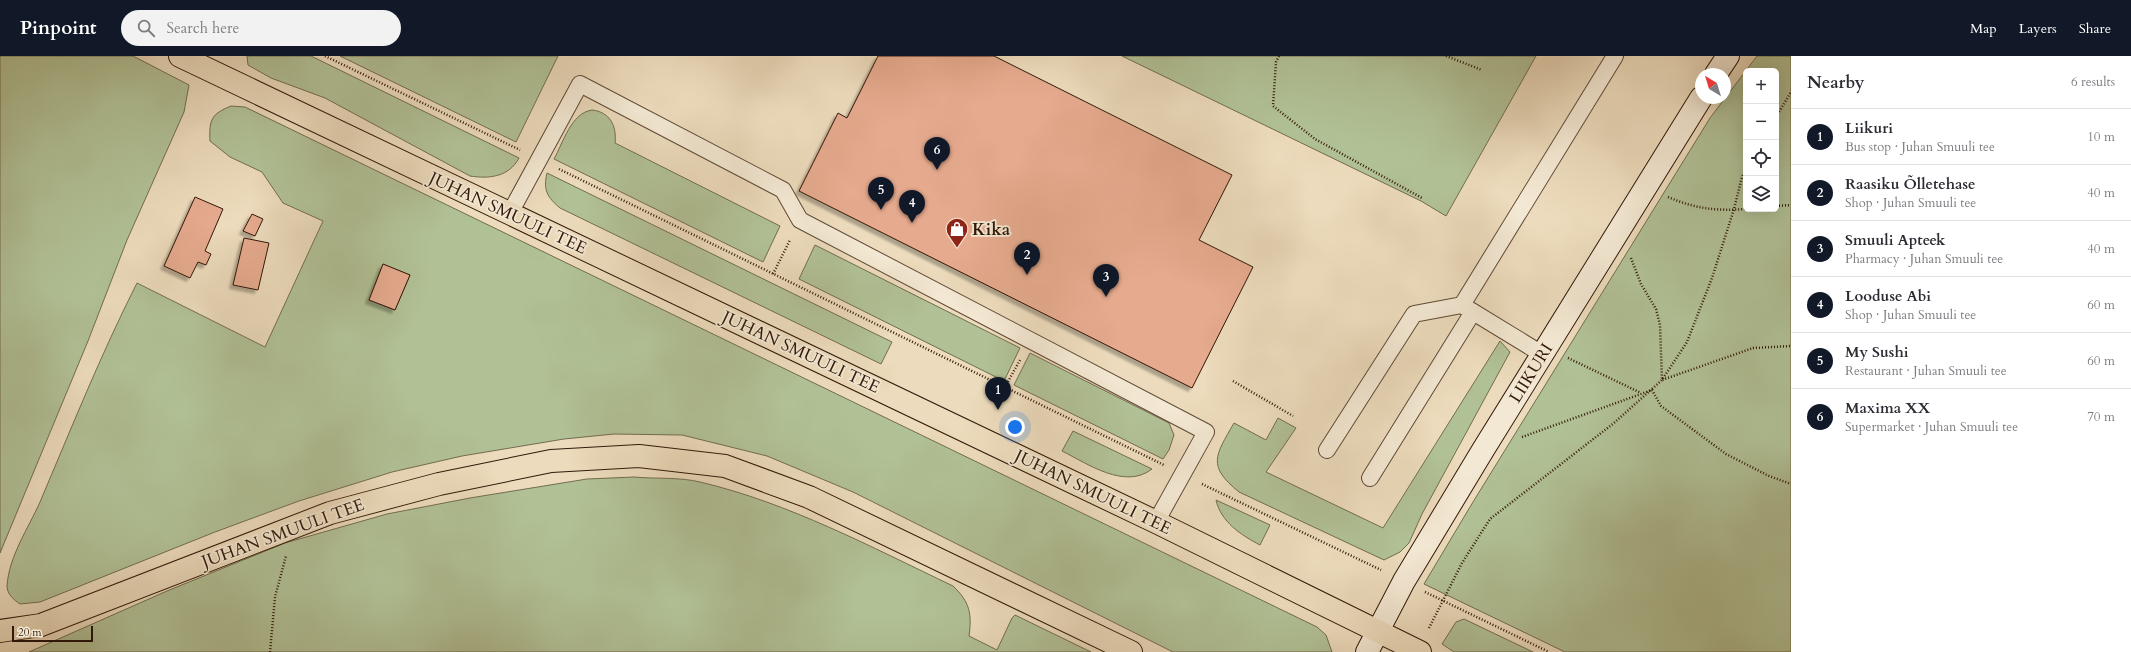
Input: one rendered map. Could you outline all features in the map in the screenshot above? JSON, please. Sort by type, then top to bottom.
[{"type":"main road","name":"JUHAN SMUULI TEE","points":[[180,56],[1156,522],[1419,651]]},
{"type":"main road","name":"JUHAN SMUULI TEE","points":[[0,631],[40,625],[330,513],[439,484],[551,461],[639,456],[725,466],[809,497],[1131,652]]},
{"type":"street","points":[[1720,68],[1728,56]]},
{"type":"street","name":"LIIKURI","points":[[1367,652],[1404,581],[1544,351],[1697,104]]},
{"type":"lane","points":[[1370,478],[1615,56]]},
{"type":"lane","points":[[510,214],[538,159],[580,84],[783,190],[800,220],[1206,432],[1184,475],[1156,522]]},
{"type":"lane","points":[[1328,450],[1414,314],[1468,308],[1544,351]]},
{"type":"path","points":[[325,56],[1549,652]]},
{"type":"path","points":[[1279,56],[1276,62],[1273,106],[1315,139],[1422,198]]},
{"type":"path","points":[[1446,56],[1482,70]]},
{"type":"path","points":[[1779,111],[1791,92]]},
{"type":"path","points":[[1419,651],[1462,563],[1490,519],[1614,423],[1662,380],[1687,342],[1712,278],[1743,175]]},
{"type":"path","points":[[1647,185],[1688,206],[1707,210],[1743,208]]},
{"type":"path","points":[[1779,206],[1791,205]]},
{"type":"path","points":[[773,274],[800,220]]},
{"type":"path","points":[[1617,234],[1630,254],[1641,284],[1656,309],[1660,325],[1662,380]]},
{"type":"path","points":[[1005,387],[1030,340]]},
{"type":"path","points":[[1662,380],[1753,348],[1791,346]]},
{"type":"path","points":[[1544,351],[1642,394]]},
{"type":"path","points":[[1233,382],[1293,416]]},
{"type":"path","points":[[1519,438],[1652,390]]},
{"type":"path","points":[[1652,390],[1661,406],[1726,454],[1769,476],[1791,484]]},
{"type":"path","points":[[270,652],[275,597],[286,558],[290,528]]},
{"type":"green space","points":[[0,56],[133,56],[189,85],[184,112],[127,240],[88,341],[0,553]]},
{"type":"green space","points":[[247,56],[311,56],[519,158],[510,169],[504,173],[491,177],[470,176],[325,98],[271,78],[248,65]]},
{"type":"green space","points":[[340,56],[558,56],[516,142]]},
{"type":"green space","points":[[1122,56],[1536,56],[1446,216],[1421,201]]},
{"type":"green space","points":[[1757,56],[1791,56],[1791,652],[1565,652],[1424,584],[1710,118],[1721,104],[1731,104],[1731,90],[1743,74],[1743,212],[1779,212],[1779,68],[1748,68]]},
{"type":"green space","points":[[231,106],[245,107],[1317,627],[1326,635],[1332,652],[1173,652],[853,492],[767,456],[682,435],[614,434],[564,439],[462,456],[392,472],[299,501],[215,532],[40,602],[20,604],[13,599],[7,589],[8,575],[15,553],[40,502],[99,364],[137,283],[265,347],[323,221],[283,203],[262,172],[230,157],[210,141],[211,123],[215,115]],"holes":[[[383,264],[410,275],[395,310],[369,300]]]},
{"type":"green space","points":[[592,110],[598,111],[608,117],[611,121],[615,131],[615,143],[780,226],[763,262],[554,159],[564,137],[573,123],[585,112]]},
{"type":"green space","points":[[547,173],[892,342],[881,364],[560,208],[547,193]]},
{"type":"green space","points":[[815,245],[1020,348],[1004,381],[799,279]]},
{"type":"green space","points":[[1500,341],[1510,352],[1422,514],[1409,543],[1400,552],[1384,560],[1239,492],[1222,475],[1218,467],[1217,460],[1219,452],[1234,423],[1266,440],[1278,418],[1296,428],[1266,472],[1383,528]]},
{"type":"green space","points":[[1030,353],[1169,423],[1174,435],[1169,450],[1163,459],[1014,385]]},
{"type":"green space","points":[[1073,431],[1152,469],[1141,475],[1130,477],[1107,473],[1095,468],[1062,451]]},
{"type":"green space","points":[[634,477],[692,480],[733,491],[798,514],[891,556],[953,586],[963,597],[970,615],[969,636],[997,650],[1012,618],[1015,615],[1091,652],[29,652],[167,591],[285,543],[387,514],[470,498],[587,479]]},
{"type":"green space","points":[[1216,500],[1270,525],[1260,545],[1239,532],[1227,521],[1222,515]]},
{"type":"green space","points":[[1464,619],[1533,652],[1454,652],[1442,644],[1456,622]]},
{"type":"building","points":[[878,56],[994,56],[1232,175],[1199,240],[1253,267],[1192,388],[799,191],[838,113],[847,118]]},
{"type":"building","points":[[195,197],[223,209],[205,251],[211,254],[206,265],[198,262],[190,278],[164,266]]},
{"type":"building","points":[[252,214],[263,219],[255,236],[243,231]]},
{"type":"building","points":[[244,238],[269,243],[258,290],[233,285]]},
{"type":"building","points":[[383,264],[410,275],[395,310],[369,300]]},
{"type":"place","name":"Maxima XX","points":[[937,170]]},
{"type":"place","name":"My Sushi","points":[[881,210]]},
{"type":"place","name":"Looduse Abi","points":[[912,223]]},
{"type":"place","name":"Kika","points":[[957,248]]},
{"type":"place","name":"Raasiku Õlletehase","points":[[1027,275]]},
{"type":"place","name":"Smuuli Apteek","points":[[1106,297]]},
{"type":"place","name":"Liikuri","points":[[998,410]]}]
